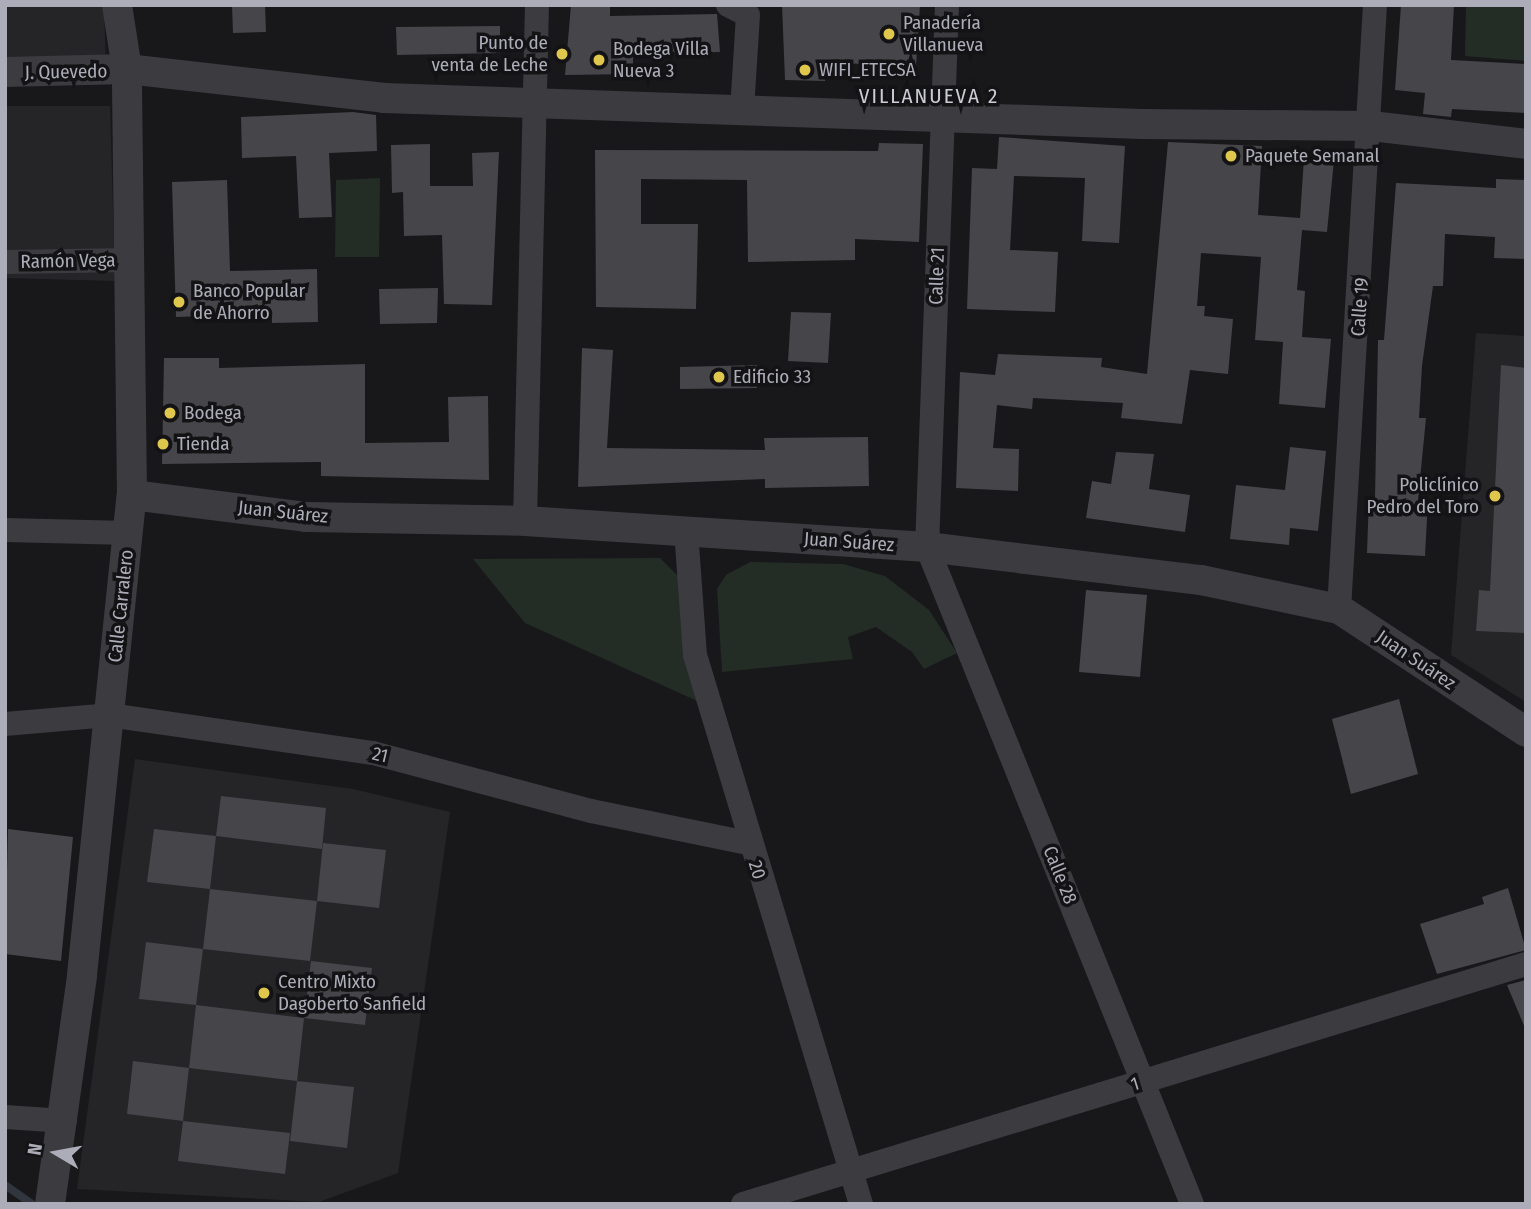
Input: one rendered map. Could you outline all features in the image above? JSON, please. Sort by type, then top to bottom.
[{"type":"street","name":"Calle Carralero","points":[[52,1195],[65,1121],[132,495],[127,69],[117,5]]},
{"type":"street","points":[[525,521],[537,103],[537,5]]},
{"type":"street","points":[[728,5],[748,15],[742,111]]},
{"type":"street","name":"Calle 21","points":[[927,547],[947,5]]},
{"type":"street","name":"Calle 19","points":[[1339,609],[1371,126],[1375,5]]},
{"type":"street","name":"J. Quevedo","points":[[5,72],[127,69],[384,98],[943,118],[1371,126],[1526,144]]},
{"type":"street","name":"Ramón Vega","points":[[5,262],[130,260]]},
{"type":"street","name":"Juan Suárez","points":[[132,495],[306,517],[525,521],[927,547],[1201,580],[1339,609],[1526,732]]},
{"type":"street","points":[[5,530],[129,533]]},
{"type":"street","name":"20","points":[[686,530],[695,655],[748,843],[861,1204]]},
{"type":"street","name":"Calle 28","points":[[927,547],[1192,1204]]},
{"type":"street","name":"21","points":[[5,724],[109,715],[373,753],[591,811],[748,843]]},
{"type":"street","name":"1","points":[[743,1204],[1526,964]]},
{"type":"street","points":[[5,1117],[65,1121]]},
{"type":"shaded area","points":[[5,5],[104,5],[106,74],[5,72]]},
{"type":"shaded area","points":[[1466,5],[1526,5],[1526,61],[1465,56]]},
{"type":"shaded area","points":[[5,106],[110,106],[115,281],[5,278]]},
{"type":"shaded area","points":[[380,178],[379,257],[335,257],[336,180]]},
{"type":"shaded area","name":"Policlínico Pedro del Toro","points":[[1476,333],[1526,336],[1526,702],[1451,655]]},
{"type":"shaded area","points":[[660,558],[679,577],[697,701],[525,623],[473,559]]},
{"type":"shaded area","points":[[750,562],[843,564],[885,576],[929,610],[957,653],[924,669],[912,652],[876,627],[848,637],[853,659],[722,672],[717,589],[726,575]]},
{"type":"shaded area","name":"Centro Mixto Dagoberto Sanfield","points":[[135,759],[353,789],[450,812],[398,1173],[319,1202],[77,1189]]},
{"type":"building","points":[[232,5],[265,5],[266,32],[233,33]]},
{"type":"building","points":[[571,5],[610,5],[610,16],[717,14],[720,52],[633,54],[633,74],[565,75]]},
{"type":"building","points":[[782,5],[920,5],[916,67],[826,62],[825,81],[785,80]]},
{"type":"building","points":[[1401,5],[1454,5],[1451,60],[1526,64],[1526,113],[1452,109],[1451,117],[1423,114],[1425,93],[1395,90]]},
{"type":"building","points":[[500,26],[500,53],[397,55],[396,27]]},
{"type":"building","points":[[353,112],[376,115],[377,151],[329,153],[332,217],[299,218],[296,156],[242,158],[241,117]]},
{"type":"building","points":[[999,137],[1125,146],[1119,243],[1082,241],[1085,178],[1014,176],[1010,250],[1058,252],[1055,312],[967,309],[972,168],[997,169]]},
{"type":"building","points":[[1168,142],[1262,146],[1258,215],[1300,218],[1304,158],[1334,160],[1327,232],[1302,230],[1297,290],[1305,291],[1302,337],[1331,339],[1325,408],[1279,404],[1283,342],[1255,340],[1261,257],[1201,253],[1197,306],[1205,306],[1204,316],[1233,319],[1228,374],[1190,370],[1182,424],[1121,418],[1123,403],[1033,398],[1032,409],[997,405],[993,448],[1019,449],[1018,491],[956,488],[960,372],[995,375],[998,354],[1102,358],[1101,367],[1147,374]]},
{"type":"building","points":[[879,143],[923,144],[919,242],[855,239],[855,260],[748,262],[747,180],[641,179],[641,224],[698,224],[696,309],[596,307],[595,150],[878,151]]},
{"type":"building","points":[[430,144],[430,186],[473,186],[472,153],[499,152],[492,305],[444,304],[442,235],[404,236],[403,192],[392,193],[391,145]]},
{"type":"building","points":[[1496,179],[1526,180],[1526,259],[1494,258],[1495,237],[1445,234],[1443,286],[1433,286],[1422,366],[1419,418],[1426,418],[1418,500],[1428,500],[1425,556],[1367,553],[1369,497],[1375,498],[1378,340],[1384,340],[1396,183],[1496,188]]},
{"type":"building","points":[[227,180],[230,271],[317,269],[318,322],[272,323],[272,314],[176,317],[172,182]]},
{"type":"building","points":[[438,288],[437,323],[380,324],[379,289]]},
{"type":"building","points":[[791,312],[831,313],[828,363],[788,361]]},
{"type":"building","points":[[582,348],[613,350],[607,448],[765,450],[764,438],[868,437],[869,486],[765,488],[765,479],[578,487]]},
{"type":"building","points":[[164,358],[219,358],[219,368],[365,364],[365,443],[449,442],[448,397],[488,396],[489,480],[321,476],[321,462],[162,464]]},
{"type":"building","name":"Edificio 33","points":[[757,365],[757,388],[680,389],[680,367]]},
{"type":"building","points":[[1501,365],[1526,368],[1526,633],[1476,631],[1479,590],[1490,591]]},
{"type":"building","points":[[1290,447],[1326,451],[1318,531],[1290,528],[1289,545],[1230,539],[1236,485],[1285,490]]},
{"type":"building","points":[[1116,452],[1154,454],[1149,489],[1190,495],[1185,532],[1086,518],[1092,481],[1111,484]]},
{"type":"building","points":[[1086,590],[1147,595],[1140,677],[1079,672]]},
{"type":"building","points":[[1399,699],[1418,774],[1351,794],[1332,719]]},
{"type":"building","points":[[221,796],[326,808],[322,849],[216,836]]},
{"type":"building","points":[[8,829],[73,837],[61,961],[5,954]]},
{"type":"building","points":[[154,829],[216,836],[210,889],[147,882]]},
{"type":"building","points":[[323,843],[386,850],[379,908],[317,901]]},
{"type":"building","points":[[1508,888],[1526,950],[1437,974],[1420,924],[1484,904],[1482,897]]},
{"type":"building","points":[[210,889],[317,901],[310,961],[203,949]]},
{"type":"building","points":[[146,942],[203,949],[196,1005],[139,999]]},
{"type":"building","points":[[311,961],[372,968],[365,1025],[304,1018]]},
{"type":"building","points":[[1526,980],[1526,1028],[1525,1028],[1507,985]]},
{"type":"building","points":[[196,1005],[304,1018],[297,1081],[189,1068]]},
{"type":"building","points":[[133,1061],[189,1068],[183,1121],[127,1114]]},
{"type":"building","points":[[297,1081],[354,1087],[347,1148],[290,1141]]},
{"type":"building","points":[[183,1121],[290,1133],[285,1174],[178,1161]]},
{"type":"waterway","points":[[5,1185],[32,1204]]},
{"type":"place","name":"Panadería Villanueva","points":[[889,34]]},
{"type":"place","name":"Punto de venta de Leche","points":[[562,54]]},
{"type":"place","name":"Bodega Villa Nueva 3","points":[[599,60]]},
{"type":"place","name":"WIFI_ETECSA","points":[[805,70]]},
{"type":"place","name":"Paquete Semanal","points":[[1231,156]]},
{"type":"place","name":"Banco Popular de Ahorro","points":[[179,302]]},
{"type":"place","name":"Edificio 33","points":[[719,377]]},
{"type":"place","name":"Bodega","points":[[170,413]]},
{"type":"place","name":"Tienda","points":[[163,444]]},
{"type":"place","name":"Policlínico Pedro del Toro","points":[[1495,496]]},
{"type":"place","name":"Centro Mixto Dagoberto Sanfield","points":[[264,993]]},
{"type":"district","name":"VILLANUEVA 2","points":[[929,96]]}]
